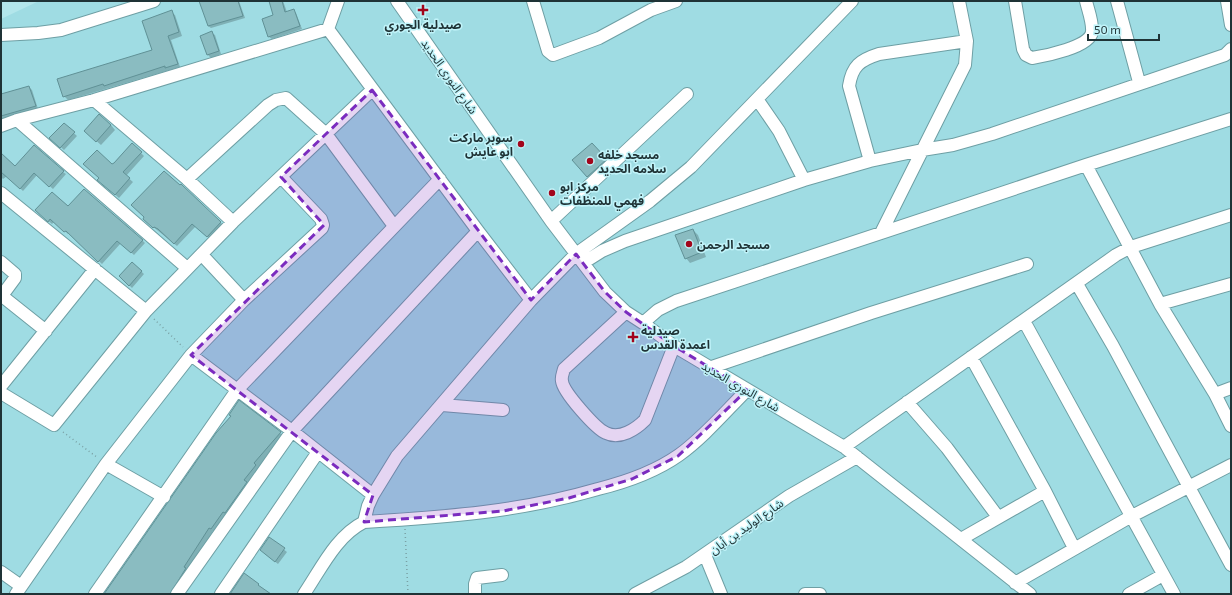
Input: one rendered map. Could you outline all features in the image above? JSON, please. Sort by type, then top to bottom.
[{"type":"street","points":[[1,35],[61,30],[154,1]]},
{"type":"street","points":[[328,29],[338,1]]},
{"type":"street","name":"شارع النوري الحديد","points":[[397,1],[551,221],[605,292],[626,312],[674,346],[709,368],[857,457],[1030,594]]},
{"type":"street","points":[[533,1],[548,51],[553,55],[599,38],[651,10],[676,1]]},
{"type":"street","points":[[364,522],[368,506],[373,495],[397,456],[531,300],[691,167],[852,1]]},
{"type":"street","points":[[881,233],[962,73],[967,55],[967,41],[959,1]]},
{"type":"street","points":[[1015,1],[1023,49],[1026,55],[1032,58],[1081,44],[1089,39],[1092,33],[1092,28],[1086,1]]},
{"type":"street","points":[[1117,1],[1139,82]]},
{"type":"street","points":[[1227,1],[1231,25]]},
{"type":"street","points":[[328,29],[372,90],[531,300]]},
{"type":"street","points":[[1,126],[17,120],[94,100],[328,29]]},
{"type":"street","points":[[870,161],[849,86],[851,74],[855,67],[868,57],[879,54],[967,41]]},
{"type":"street","points":[[580,258],[602,251],[625,240],[804,180],[870,161],[953,145],[992,134],[1139,82],[1225,54],[1231,49]]},
{"type":"street","points":[[1,393],[54,425],[146,311],[233,222],[372,90]]},
{"type":"street","points":[[551,221],[687,94]]},
{"type":"street","points":[[186,179],[268,105],[280,99],[286,98],[326,134],[394,226]]},
{"type":"street","points":[[757,99],[779,131],[804,180]]},
{"type":"street","points":[[94,100],[186,179],[233,222]]},
{"type":"street","points":[[17,120],[187,268]]},
{"type":"street","points":[[643,323],[658,310],[676,301],[1086,165],[1231,120]]},
{"type":"street","points":[[1086,165],[1160,304],[1215,394],[1231,426]]},
{"type":"street","points":[[1,572],[19,590],[106,464],[191,355],[244,300],[319,232],[323,225],[321,219],[281,177]]},
{"type":"street","points":[[95,594],[164,497],[237,390],[440,179]]},
{"type":"street","points":[[2,195],[146,311]]},
{"type":"street","points":[[844,448],[971,357],[1131,247],[1231,215]]},
{"type":"street","points":[[177,594],[292,430],[478,231]]},
{"type":"street","points":[[202,255],[244,300]]},
{"type":"street","points":[[1,262],[15,274],[15,278],[1,297],[46,331]]},
{"type":"street","points":[[709,368],[871,313],[1027,264]]},
{"type":"street","points":[[1,386],[95,269]]},
{"type":"street","points":[[1077,284],[1113,346],[1231,565]]},
{"type":"street","points":[[1160,304],[1231,284]]},
{"type":"street","points":[[626,312],[564,369],[562,375],[562,381],[567,391],[587,416],[606,434],[624,434],[638,427],[645,420],[674,346]]},
{"type":"street","points":[[1024,321],[1130,517],[1174,594]]},
{"type":"street","points":[[191,355],[292,430],[373,495]]},
{"type":"street","points":[[971,357],[1045,491],[1074,548]]},
{"type":"street","points":[[1215,394],[1231,388]]},
{"type":"street","points":[[304,594],[341,540],[355,527],[364,522],[463,516],[503,511],[569,498],[632,479],[678,456],[696,441],[747,390]]},
{"type":"street","points":[[907,402],[947,448],[998,517]]},
{"type":"street","points":[[442,405],[503,410]]},
{"type":"street","points":[[221,594],[318,452]]},
{"type":"street","name":"شارع الوليد بن أبان","points":[[634,594],[666,579],[705,555],[789,496],[857,457]]},
{"type":"street","points":[[106,464],[164,497]]},
{"type":"street","points":[[1015,583],[1130,517],[1231,465]]},
{"type":"street","points":[[961,539],[1045,491]]},
{"type":"street","points":[[705,555],[721,594]]},
{"type":"street","points":[[475,594],[474,584],[477,578],[502,575]]},
{"type":"street","points":[[1129,594],[1163,576]]},
{"type":"street","points":[[805,594],[820,594]]},
{"type":"path","points":[[146,311],[191,355]]},
{"type":"path","points":[[54,425],[106,464]]},
{"type":"path","points":[[404,519],[408,594]]},
{"type":"highlighted area","points":[[372,90],[531,300],[576,254],[605,292],[626,312],[674,346],[747,390],[678,456],[632,479],[569,498],[503,511],[364,522],[373,495],[191,355],[324,225],[281,177]]},
{"type":"shaded area","points":[[39,1],[1231,1],[1231,594],[1,594],[1,19]]},
{"type":"building","points":[[199,1],[238,1],[243,16],[208,26]]},
{"type":"building","points":[[269,1],[282,1],[285,12],[294,9],[300,26],[268,37],[262,19],[273,15]]},
{"type":"building","points":[[172,10],[179,32],[168,36],[178,64],[165,68],[165,66],[104,86],[103,84],[63,97],[57,79],[152,50],[142,21]]},
{"type":"building","points":[[212,31],[219,51],[207,55],[200,36]]},
{"type":"building","points":[[29,86],[36,106],[1,116],[1,94]]},
{"type":"building","points":[[99,114],[111,125],[96,142],[84,131]]},
{"type":"building","points":[[64,123],[75,132],[60,148],[49,138]]},
{"type":"building","points":[[132,143],[142,152],[123,172],[130,178],[115,195],[97,180],[99,178],[83,164],[97,150],[112,164]]},
{"type":"building","name":"مسجد خلفه سلامه الحديد","points":[[592,143],[607,159],[587,177],[572,160]]},
{"type":"building","points":[[34,145],[64,171],[49,187],[34,173],[20,189],[1,172],[1,153],[15,166]]},
{"type":"building","points":[[164,171],[180,185],[181,184],[221,222],[207,237],[192,224],[174,244],[158,229],[153,228],[143,219],[144,217],[131,205]]},
{"type":"building","points":[[84,189],[143,240],[131,253],[117,241],[98,262],[66,231],[64,232],[50,219],[48,222],[35,210],[52,192],[68,206]]},
{"type":"building","name":"مسجد الرحمن","points":[[693,229],[702,252],[685,259],[675,235]]},
{"type":"building","points":[[132,262],[142,271],[129,286],[119,276]]},
{"type":"building","points":[[239,400],[281,432],[254,463],[256,465],[244,480],[247,482],[225,513],[223,512],[211,529],[209,528],[184,567],[186,568],[170,594],[104,594],[216,433],[231,416],[229,415]]},
{"type":"building","points":[[269,537],[285,548],[275,562],[260,550]]},
{"type":"building","points":[[244,573],[259,584],[258,585],[271,594],[230,594]]},
{"type":"place","name":"صيدلية الجوري","points":[[423,10]]},
{"type":"place","name":"سوبر ماركت ابو عايش","points":[[521,144]]},
{"type":"place","name":"مسجد خلفه سلامه الحديد","points":[[590,161]]},
{"type":"place","name":"مركز ابو فهمي للمنظفات","points":[[552,193]]},
{"type":"place","name":"مسجد الرحمن","points":[[689,244]]},
{"type":"place","name":"صيدلية اعمدة القدس","points":[[633,337]]}]
